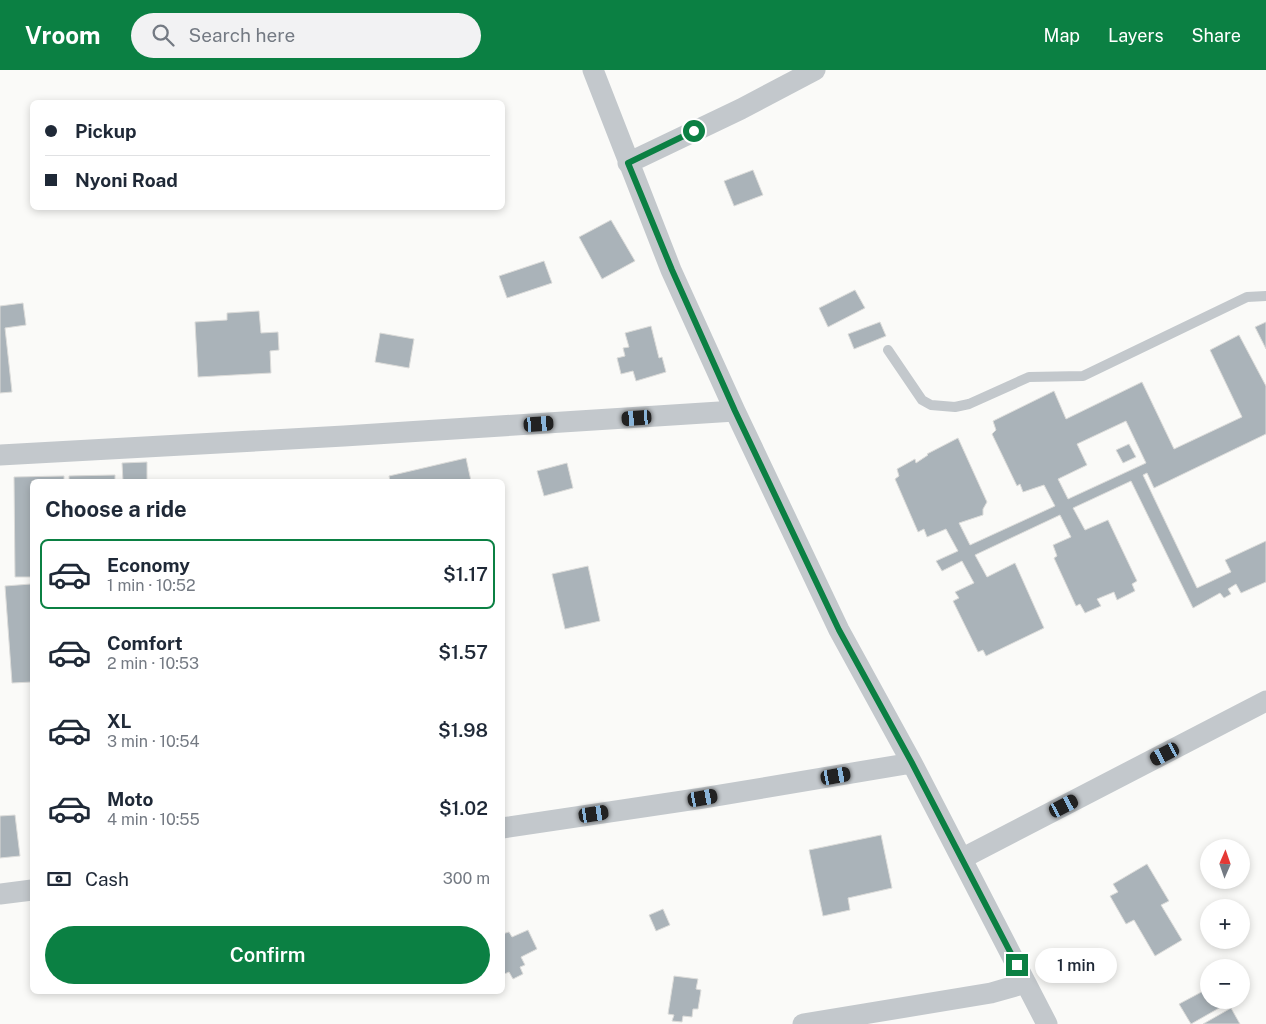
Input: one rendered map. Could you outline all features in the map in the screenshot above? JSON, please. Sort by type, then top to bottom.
[{"type":"street","points":[[593,70],[628,163],[672,270],[735,411],[839,630],[912,763],[1047,1024]]},
{"type":"street","points":[[628,163],[741,109],[814,70]]},
{"type":"street","points":[[0,455],[344,436],[735,411]]},
{"type":"street","points":[[962,858],[1266,701]]},
{"type":"street","points":[[505,828],[703,798],[912,763]]},
{"type":"street","points":[[0,894],[30,890]]},
{"type":"street","points":[[803,1024],[991,994],[1026,982]]},
{"type":"lane","points":[[888,350],[922,400],[931,405],[955,407],[969,404],[1029,377],[1083,376],[1248,297],[1266,296]]},
{"type":"building","points":[[753,170],[763,195],[734,206],[724,181]]},
{"type":"building","points":[[611,220],[635,261],[602,279],[579,237]]},
{"type":"building","points":[[544,261],[552,283],[507,298],[499,276]]},
{"type":"building","points":[[855,290],[865,308],[828,327],[819,308]]},
{"type":"building","points":[[23,303],[26,325],[5,328],[12,392],[0,393],[0,306]]},
{"type":"building","points":[[259,311],[261,333],[278,332],[279,350],[270,351],[271,373],[198,377],[195,322],[227,320],[227,313]]},
{"type":"building","points":[[880,322],[886,336],[854,349],[848,334]]},
{"type":"building","points":[[1266,322],[1266,349],[1255,327]]},
{"type":"building","points":[[651,326],[659,358],[662,357],[666,372],[636,381],[633,371],[621,374],[617,358],[625,356],[623,348],[629,347],[625,333]]},
{"type":"building","points":[[380,333],[414,339],[409,368],[375,362]]},
{"type":"building","points":[[1239,335],[1266,386],[1266,434],[1154,488],[1147,473],[1143,475],[1197,588],[1231,572],[1225,560],[1266,541],[1266,582],[1241,593],[1236,584],[1228,589],[1231,594],[1224,598],[1220,593],[1193,608],[1131,481],[1073,508],[1085,530],[1108,520],[1137,581],[1132,584],[1135,591],[1117,600],[1114,592],[1097,599],[1101,606],[1085,613],[1080,604],[1076,606],[1054,558],[1057,556],[1053,545],[1071,537],[1060,515],[975,555],[987,577],[1015,563],[1044,628],[986,656],[983,650],[978,652],[953,601],[959,598],[955,592],[974,583],[962,561],[942,571],[936,561],[958,551],[946,529],[927,537],[924,529],[918,532],[895,479],[899,476],[897,469],[915,459],[916,463],[927,454],[958,438],[987,502],[983,509],[983,515],[959,523],[970,545],[1055,506],[1044,485],[1023,492],[1020,484],[1017,486],[992,434],[996,430],[993,421],[1054,391],[1066,419],[1142,382],[1174,449],[1242,417],[1210,350]],"holes":[[[1126,421],[1146,463],[1068,499],[1058,479],[1087,465],[1077,444]]]},
{"type":"building","points":[[1129,444],[1136,457],[1123,463],[1116,450]]},
{"type":"building","points":[[466,458],[471,479],[390,479],[389,476]]},
{"type":"building","points":[[147,462],[147,479],[123,479],[122,463]]},
{"type":"building","points":[[567,463],[573,488],[544,496],[537,471]]},
{"type":"building","points":[[115,475],[115,479],[69,479],[69,476]]},
{"type":"building","points":[[64,476],[64,479],[30,479],[30,577],[15,577],[14,477]]},
{"type":"building","points":[[588,566],[600,621],[565,629],[552,574]]},
{"type":"building","points":[[30,584],[30,682],[12,683],[5,586]]},
{"type":"building","points":[[15,815],[20,856],[0,858],[0,816]]},
{"type":"building","points":[[881,835],[892,888],[848,898],[850,910],[823,916],[809,850]]},
{"type":"building","points":[[1147,864],[1169,901],[1161,905],[1182,940],[1155,956],[1134,920],[1126,924],[1110,896],[1118,892],[1113,884]]},
{"type":"building","points":[[663,909],[670,925],[656,931],[649,915]]},
{"type":"building","points":[[528,930],[537,949],[521,957],[525,965],[520,967],[523,974],[513,979],[509,972],[505,974],[505,933],[509,932],[512,937]]},
{"type":"building","points":[[674,976],[698,979],[696,989],[701,990],[698,1009],[693,1009],[692,1017],[683,1016],[682,1022],[672,1021],[674,1015],[668,1014]]},
{"type":"building","points":[[1200,993],[1200,1009],[1217,1009],[1191,1024],[1179,1004]]},
{"type":"building","points":[[1232,1009],[1240,1024],[1203,1024]]},
{"type":"route","points":[[694,131],[628,163],[672,270],[735,411],[839,630],[912,763],[1017,965]]}]
